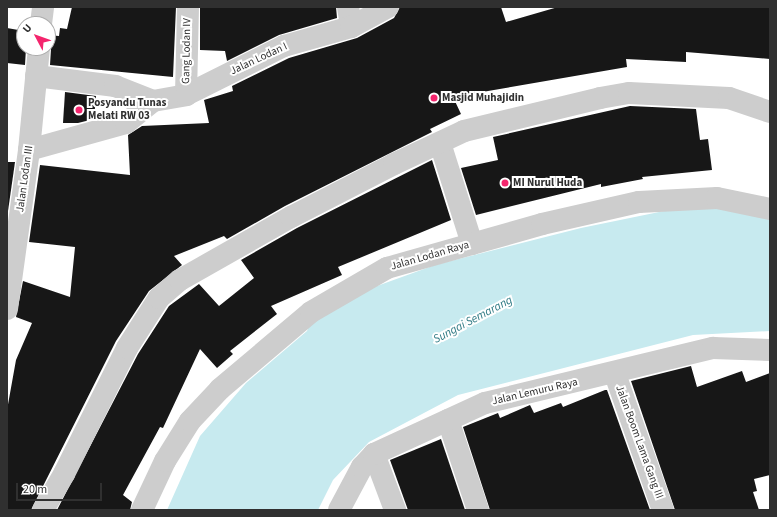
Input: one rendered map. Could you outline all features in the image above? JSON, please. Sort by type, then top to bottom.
[{"type":"street","name":"Gang Lodan IV","points":[[186,94],[188,7]]},
{"type":"street","name":"Jalan Lodan I","points":[[29,150],[126,123],[153,102],[186,94],[284,46],[349,17],[388,7]]},
{"type":"street","name":"Jalan Lodan III","points":[[7,308],[29,150],[38,56]]},
{"type":"street","points":[[36,76],[115,86],[153,102]]},
{"type":"street","points":[[42,510],[64,474],[127,348],[159,298],[180,280],[291,217],[440,142],[464,132],[629,93],[729,98],[770,112]]},
{"type":"street","points":[[440,142],[472,244]]},
{"type":"street","name":"Jalan Lodan Raya","points":[[142,510],[165,461],[190,421],[220,389],[311,312],[387,268],[542,224],[639,202],[717,198],[770,209]]},
{"type":"street","name":"Jalan Lemuru Raya","points":[[339,510],[362,467],[374,454],[485,403],[615,374],[713,348],[770,350]]},
{"type":"street","name":"Jalan Boom Lama Gang III","points":[[615,374],[664,510]]},
{"type":"street","points":[[448,420],[478,510]]},
{"type":"street","points":[[374,454],[395,510]]},
{"type":"water","name":"Sungai Semarang","points":[[708,202],[770,213],[770,331],[693,335],[458,395],[369,442],[333,480],[318,510],[167,510],[200,436],[246,383],[307,331],[313,314],[366,290],[435,265],[581,228]]},
{"type":"building","points":[[72,7],[176,7],[173,77],[50,65],[51,56],[56,56],[56,36],[59,36],[60,28],[67,29]]},
{"type":"building","points":[[200,7],[336,7],[337,18],[279,35],[227,61],[225,51],[200,50]]},
{"type":"building","points":[[400,7],[501,7],[506,22],[558,7],[770,7],[770,59],[686,52],[686,62],[626,59],[627,67],[453,97],[461,114],[430,129],[432,132],[285,206],[227,239],[224,236],[174,256],[182,265],[149,291],[116,341],[31,510],[7,510],[7,410],[16,360],[32,323],[16,317],[23,281],[70,297],[75,247],[29,242],[40,165],[130,175],[128,135],[142,126],[209,123],[204,100],[233,91],[232,86],[289,58],[357,38],[394,18]]},
{"type":"building","points":[[7,28],[16,30],[16,56],[26,56],[25,65],[7,63]]},
{"type":"building","name":"Posyandu Tunas Melati RW 03","points":[[65,92],[96,96],[94,119],[78,123],[63,123]]},
{"type":"building","points":[[630,106],[696,109],[700,140],[708,139],[712,170],[642,177],[643,179],[601,187],[601,184],[476,215],[461,168],[498,160],[493,137]]},
{"type":"building","points":[[432,160],[451,220],[338,267],[342,275],[271,306],[277,314],[230,351],[233,354],[217,368],[200,349],[163,428],[160,427],[123,495],[132,502],[130,510],[57,510],[138,354],[169,306],[199,284],[219,306],[254,278],[241,260],[297,228]]},
{"type":"building","points":[[7,162],[15,162],[7,218]]},
{"type":"building","points":[[691,366],[697,387],[742,371],[746,382],[770,373],[770,475],[754,479],[757,491],[753,492],[759,510],[675,510],[631,381]]},
{"type":"building","points":[[607,390],[650,510],[490,510],[463,427],[498,413],[500,418],[530,405],[534,413],[561,403],[563,407]]},
{"type":"building","points":[[441,439],[465,510],[408,510],[390,460]]},
{"type":"place","name":"Masjid Muhajidin","points":[[434,98]]},
{"type":"place","name":"Posyandu Tunas Melati RW 03","points":[[79,110]]},
{"type":"place","name":"MI Nurul Huda","points":[[505,183]]}]
